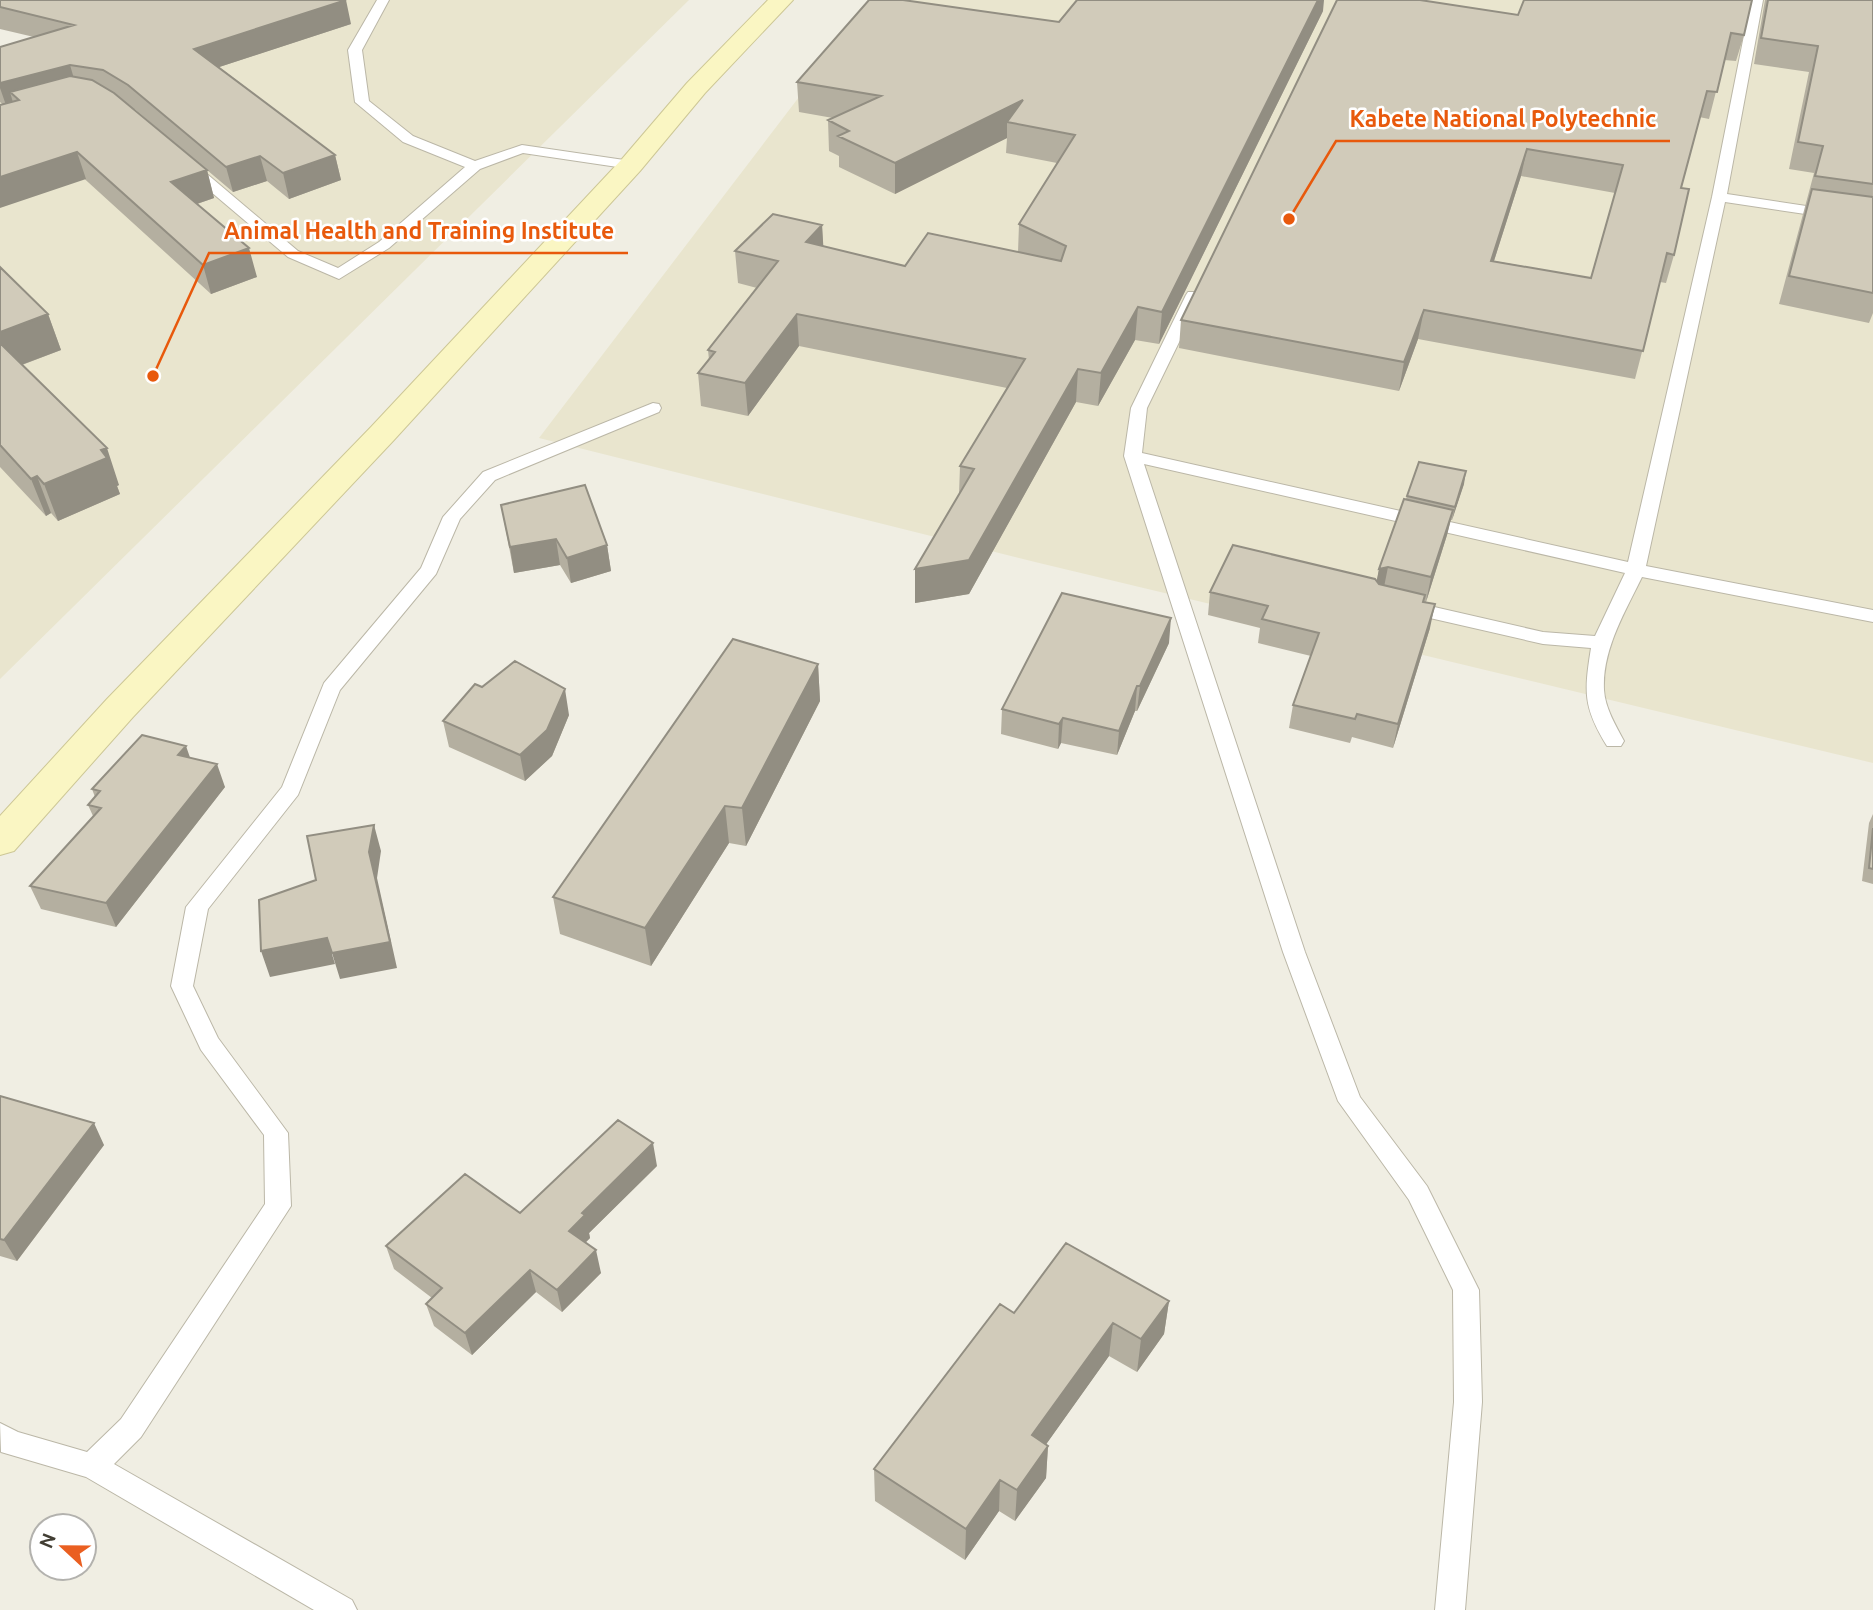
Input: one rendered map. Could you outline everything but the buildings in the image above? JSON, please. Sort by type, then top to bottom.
[{"type":"street","points":[[0,841],[120,708],[382,433],[631,165],[696,88],[781,0]]},
{"type":"lane","points":[[383,0],[355,50],[362,102],[408,139],[475,166]]},
{"type":"lane","points":[[1614,741],[1602,718],[1594,691],[1601,643],[1636,570],[1719,197],[1757,0]]},
{"type":"lane","points":[[180,159],[293,254],[339,274],[384,245],[475,166],[522,149],[631,165]]},
{"type":"lane","points":[[1719,197],[1873,220]]},
{"type":"lane","points":[[1205,272],[1139,408],[1133,456],[1294,952],[1350,1101],[1418,1193],[1466,1290],[1468,1402],[1450,1610]]},
{"type":"lane","points":[[92,1466],[131,1428],[278,1206],[276,1133],[209,1043],[182,986],[197,907],[291,790],[331,688],[429,570],[452,517],[489,476],[653,408]]},
{"type":"lane","points":[[1133,456],[1636,570],[1873,616]]},
{"type":"lane","points":[[1396,604],[1543,638],[1601,643]]},
{"type":"lane","points":[[0,1436],[11,1443],[92,1466],[342,1610]]},
{"type":"shaded area","points":[[256,0],[689,0],[0,679],[0,74]]},
{"type":"shaded area","points":[[873,0],[1873,0],[1873,763],[1035,562],[539,438]]},
{"type":"place","name":"Kabete National Polytechnic","points":[[1289,219]]},
{"type":"place","name":"Animal Health and Training Institute","points":[[153,376]]}]
